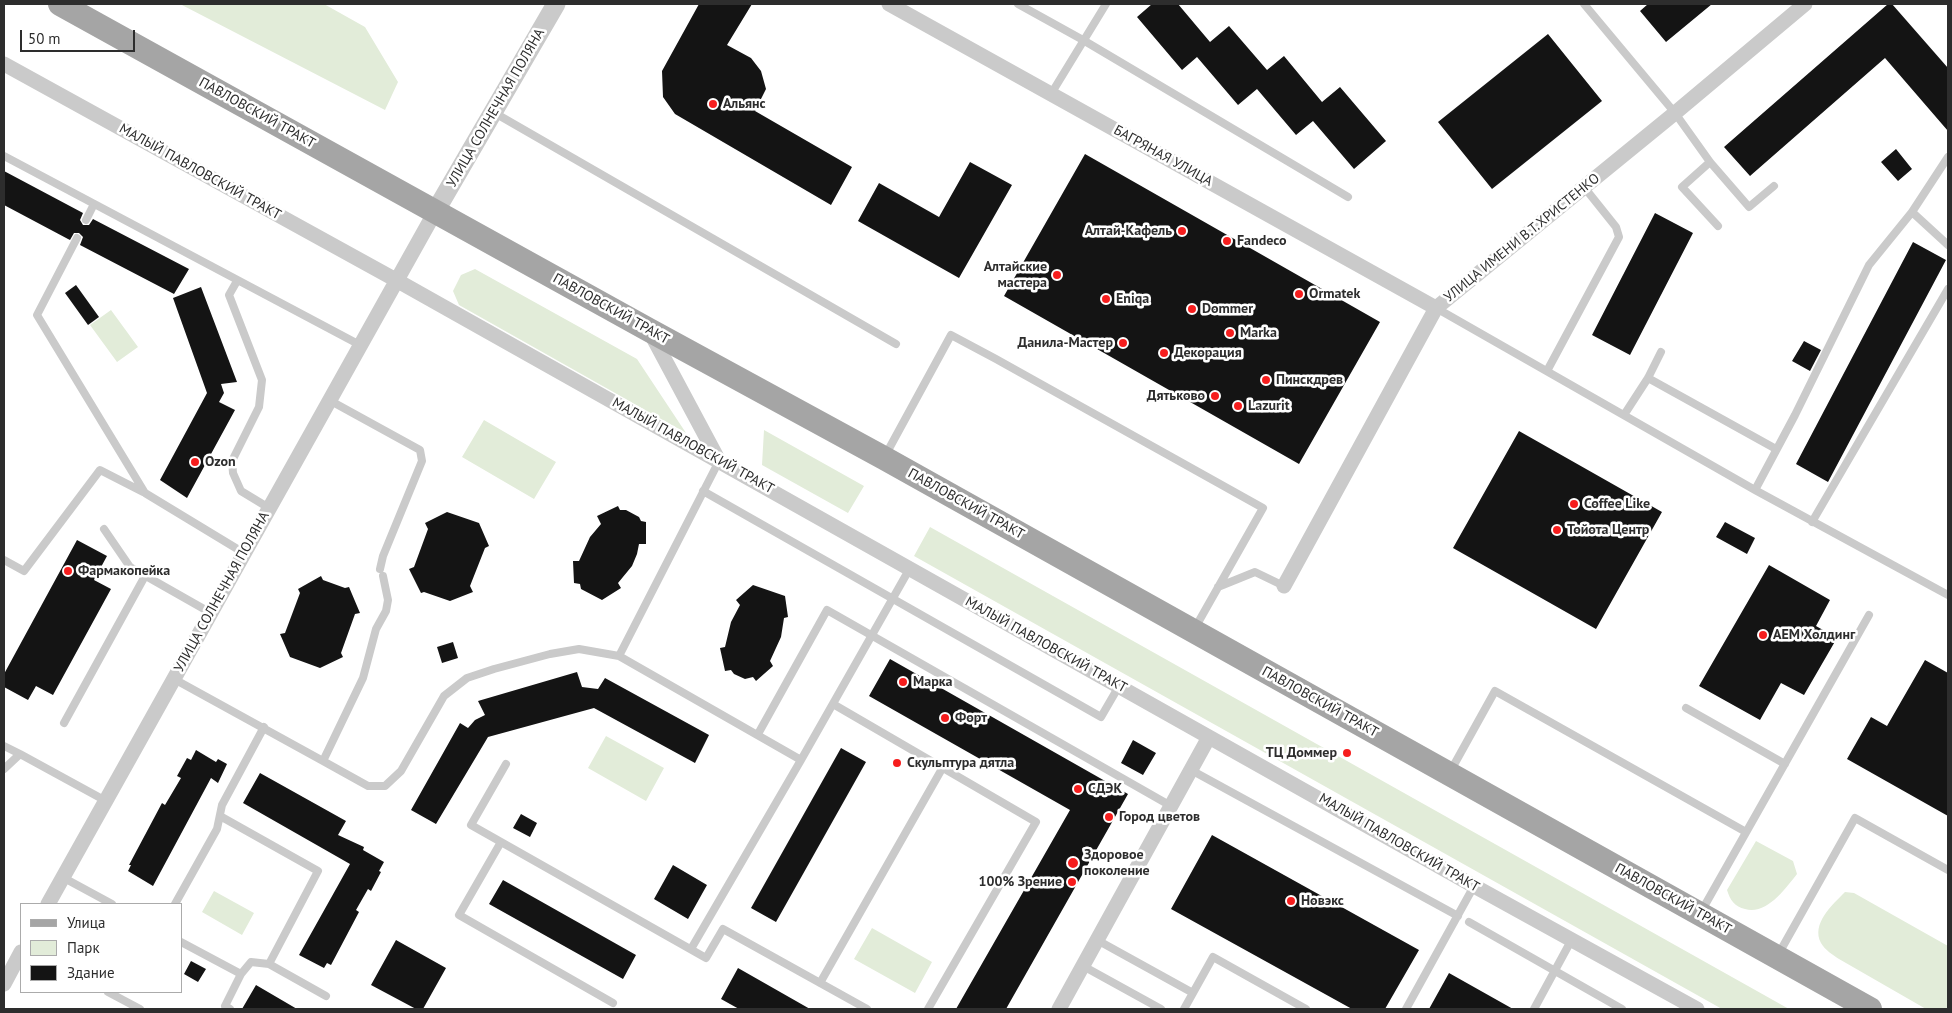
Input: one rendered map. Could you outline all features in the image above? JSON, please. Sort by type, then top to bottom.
[{"type":"main road","name":"ПАВЛОВСКИЙ ТРАКТ","points":[[60,4],[1194,630],[1870,1009]]},
{"type":"street","name":"УЛИЦА СОЛНЕЧНАЯ ПОЛЯНА","points":[[49,903],[396,280],[556,4]]},
{"type":"street","name":"БАГРЯНАЯ УЛИЦА","points":[[890,4],[1436,308]]},
{"type":"street","name":"УЛИЦА ИМЕНИ В.Т.ХРИСТЕНКО","points":[[1284,586],[1436,308],[1805,4]]},
{"type":"street","name":"МАЛЫЙ ПАВЛОВСКИЙ ТРАКТ","points":[[4,64],[396,280],[1696,1009]]},
{"type":"street","points":[[649,330],[719,461]]},
{"type":"street","points":[[1059,1009],[1210,737]]},
{"type":"street","points":[[4,984],[20,956]]},
{"type":"lane","points":[[1018,4],[1083,40],[1348,196]]},
{"type":"lane","points":[[1051,94],[1106,4]]},
{"type":"lane","points":[[1584,4],[1675,113],[1710,162],[1749,207],[1774,186]]},
{"type":"lane","points":[[493,112],[896,344]]},
{"type":"lane","points":[[4,156],[360,345]]},
{"type":"lane","points":[[1754,490],[1870,265],[1912,212],[1948,157]]},
{"type":"lane","points":[[1710,162],[1682,187],[1718,226]]},
{"type":"lane","points":[[1547,371],[1619,237],[1616,226],[1584,187]]},
{"type":"lane","points":[[86,220],[94,204]]},
{"type":"lane","points":[[1912,212],[1948,245]]},
{"type":"lane","points":[[77,238],[37,315],[145,493]]},
{"type":"lane","points":[[237,281],[229,295],[262,380],[262,393],[259,406],[232,461],[233,474],[242,490],[269,508]]},
{"type":"lane","points":[[1812,522],[1948,289]]},
{"type":"lane","points":[[1436,308],[1754,490],[1948,595]]},
{"type":"lane","points":[[884,458],[951,335],[1263,508],[1194,630]]},
{"type":"lane","points":[[1624,415],[1662,352]]},
{"type":"lane","points":[[1648,378],[1776,449]]},
{"type":"lane","points":[[323,761],[363,678],[376,629],[386,612],[388,600],[382,572],[383,556],[422,461],[420,450],[329,400]]},
{"type":"lane","points":[[619,656],[719,461]]},
{"type":"lane","points":[[4,560],[24,571],[100,470],[145,493],[244,553]]},
{"type":"lane","points":[[703,491],[1101,718],[1119,686]]},
{"type":"lane","points":[[104,528],[130,568],[211,613]]},
{"type":"lane","points":[[690,949],[801,760],[910,568]]},
{"type":"lane","points":[[1218,587],[1255,572],[1284,586]]},
{"type":"lane","points":[[64,723],[145,576]]},
{"type":"lane","points":[[758,734],[827,610],[1171,806]]},
{"type":"lane","points":[[1700,914],[1868,615]]},
{"type":"lane","points":[[174,679],[368,786],[385,786],[400,771],[444,696],[468,678],[550,654],[580,649],[619,656],[801,760]]},
{"type":"lane","points":[[1449,774],[1495,690],[1746,832]]},
{"type":"lane","points":[[833,704],[1036,822],[928,1009]]},
{"type":"lane","points":[[1686,708],[1785,764]]},
{"type":"lane","points":[[176,903],[217,828],[222,805],[264,727]]},
{"type":"lane","points":[[4,746],[106,800]]},
{"type":"lane","points":[[4,769],[20,754]]},
{"type":"lane","points":[[506,764],[471,825],[706,958],[723,929]]},
{"type":"lane","points":[[820,983],[943,767]]},
{"type":"lane","points":[[1191,770],[1458,916]]},
{"type":"lane","points":[[220,816],[318,872],[269,964]]},
{"type":"lane","points":[[1777,957],[1856,818],[1948,870]]},
{"type":"lane","points":[[501,842],[459,915],[613,1003]]},
{"type":"lane","points":[[64,878],[110,903]]},
{"type":"lane","points":[[1406,1009],[1474,886]]},
{"type":"lane","points":[[708,920],[867,1009]]},
{"type":"lane","points":[[1469,922],[1622,1009]]},
{"type":"lane","points":[[1098,940],[1193,993]]},
{"type":"lane","points":[[1534,1009],[1572,940]]},
{"type":"lane","points":[[182,943],[241,974]]},
{"type":"lane","points":[[1184,1009],[1213,957],[1306,1009]]},
{"type":"lane","points":[[230,1009],[225,1006],[241,974],[251,962],[269,964],[326,996]]},
{"type":"lane","points":[[1083,966],[1161,1009]]},
{"type":"lane","points":[[110,993],[140,1009]]},
{"type":"green space","points":[[180,4],[324,4],[365,27],[398,82],[385,110]]},
{"type":"green space","points":[[475,269],[637,359],[686,433],[459,305],[453,291],[461,275]]},
{"type":"green space","points":[[111,310],[138,347],[117,362],[90,325]]},
{"type":"green space","points":[[484,420],[556,462],[534,499],[462,457]]},
{"type":"green space","points":[[764,430],[864,486],[848,513],[762,465]]},
{"type":"green space","points":[[930,527],[1789,1009],[1722,1009],[914,556]]},
{"type":"green space","points":[[606,736],[664,768],[646,801],[588,768]]},
{"type":"green space","points":[[1756,841],[1793,861],[1797,874],[1787,887],[1768,905],[1753,910],[1736,905],[1731,900],[1727,890]]},
{"type":"green space","points":[[214,891],[254,913],[242,935],[202,912]]},
{"type":"green space","points":[[1845,892],[1854,893],[1948,946],[1948,1009],[1926,1009],[1839,959],[1825,948],[1819,936],[1821,922],[1824,915]]},
{"type":"green space","points":[[872,928],[932,962],[915,993],[854,959]]},
{"type":"building","name":"Альянс","points":[[699,4],[752,4],[727,45],[751,58],[761,71],[766,89],[755,111],[852,167],[831,205],[675,114],[663,97],[662,71]]},
{"type":"building","points":[[1152,4],[1178,4],[1210,42],[1229,26],[1267,70],[1284,56],[1322,102],[1340,87],[1386,141],[1354,169],[1313,121],[1296,135],[1257,89],[1238,105],[1197,57],[1182,70],[1137,17]]},
{"type":"building","points":[[1648,4],[1712,4],[1666,42],[1640,11]]},
{"type":"building","points":[[1888,4],[1892,4],[1948,68],[1948,131],[1885,58],[1750,176],[1724,147]]},
{"type":"building","points":[[1548,34],[1602,101],[1492,189],[1438,122]]},
{"type":"building","points":[[1896,149],[1912,169],[1898,181],[1881,162]]},
{"type":"building","name":"Dommer","points":[[1085,154],[1380,322],[1299,464],[1004,296]]},
{"type":"building","points":[[970,162],[1012,185],[959,278],[858,221],[879,183],[939,217]]},
{"type":"building","points":[[4,171],[83,213],[80,220],[83,225],[89,225],[93,219],[189,269],[174,294],[80,245],[83,237],[79,233],[74,233],[70,240],[4,205]]},
{"type":"building","points":[[1655,213],[1693,233],[1630,355],[1592,335]]},
{"type":"building","points":[[1913,242],[1946,260],[1828,482],[1796,464]]},
{"type":"building","points":[[76,285],[99,317],[88,325],[65,293]]},
{"type":"building","points":[[201,287],[237,382],[221,384],[224,393],[219,402],[235,410],[187,498],[160,480],[207,393],[173,298]]},
{"type":"building","points":[[1804,341],[1821,350],[1810,371],[1792,361]]},
{"type":"building","name":"Тойота Центр","points":[[1519,431],[1662,512],[1596,629],[1453,548]]},
{"type":"building","points":[[618,506],[620,510],[626,510],[639,517],[641,521],[646,522],[646,544],[639,544],[632,566],[618,583],[621,588],[602,600],[581,589],[580,584],[574,583],[573,561],[579,561],[590,537],[601,524],[597,516]]},
{"type":"building","points":[[447,512],[479,523],[489,546],[485,548],[470,586],[473,592],[450,601],[424,592],[421,593],[409,569],[414,567],[428,529],[425,523]]},
{"type":"building","points":[[1725,522],[1755,538],[1747,554],[1716,537]]},
{"type":"building","points":[[77,540],[107,556],[94,580],[111,589],[53,695],[36,686],[28,700],[4,687],[4,674]]},
{"type":"building","points":[[1769,565],[1830,600],[1816,626],[1837,638],[1804,695],[1781,683],[1760,720],[1699,686]]},
{"type":"building","points":[[321,576],[323,580],[345,588],[349,587],[360,613],[355,614],[341,653],[343,657],[320,668],[290,657],[280,634],[285,633],[300,593],[298,589]]},
{"type":"building","points":[[753,585],[785,596],[788,617],[784,618],[781,637],[770,661],[773,666],[756,681],[753,677],[745,679],[734,674],[731,670],[725,671],[720,648],[725,647],[731,622],[740,605],[736,600]]},
{"type":"building","points":[[453,642],[458,658],[442,663],[437,647]]},
{"type":"building","points":[[890,659],[1128,794],[1006,1009],[956,1009],[1070,810],[869,696]]},
{"type":"building","points":[[1925,660],[1948,673],[1948,816],[1847,759],[1871,717],[1887,726]]},
{"type":"building","points":[[577,672],[582,687],[598,689],[605,678],[709,735],[695,763],[594,708],[488,737],[436,824],[411,810],[460,723],[468,728],[475,720],[485,715],[478,701]]},
{"type":"building","points":[[1133,740],[1156,753],[1143,775],[1121,763]]},
{"type":"building","points":[[841,748],[866,762],[776,922],[751,908]]},
{"type":"building","points":[[196,750],[216,762],[218,759],[227,764],[218,783],[211,778],[153,886],[128,871],[131,865],[129,865],[162,803],[165,805],[181,778],[177,776],[187,758],[191,760]]},
{"type":"building","points":[[260,773],[346,821],[338,835],[364,847],[363,850],[384,862],[371,891],[368,889],[356,910],[359,912],[331,965],[327,963],[324,968],[299,955],[350,864],[243,803]]},
{"type":"building","points":[[521,814],[537,823],[530,837],[513,828]]},
{"type":"building","points":[[1212,835],[1419,950],[1385,1009],[1352,1009],[1171,909]]},
{"type":"building","points":[[673,865],[707,885],[688,919],[654,899]]},
{"type":"building","points":[[503,880],[636,955],[623,979],[489,904]]},
{"type":"building","points":[[396,940],[446,968],[423,1009],[416,1009],[371,985]]},
{"type":"building","points":[[191,961],[206,969],[198,982],[184,974]]},
{"type":"building","points":[[738,968],[810,1009],[739,1009],[721,999]]},
{"type":"building","points":[[1449,973],[1513,1009],[1429,1009]]},
{"type":"building","points":[[256,985],[297,1009],[242,1009]]},
{"type":"place","name":"Альянс","points":[[713,104]]},
{"type":"place","name":"Алтай-Кафель","points":[[1182,231]]},
{"type":"place","name":"Fandeco","points":[[1227,241]]},
{"type":"place","name":"Алтайские мастера","points":[[1057,275]]},
{"type":"place","name":"Ormatek","points":[[1299,294]]},
{"type":"place","name":"Eniqa","points":[[1106,299]]},
{"type":"place","name":"Dommer","points":[[1192,309]]},
{"type":"place","name":"Marka","points":[[1230,333]]},
{"type":"place","name":"Данила-Мастер","points":[[1123,343]]},
{"type":"place","name":"Декорация","points":[[1164,353]]},
{"type":"place","name":"Пинскдрев","points":[[1266,380]]},
{"type":"place","name":"Дятьково","points":[[1215,396]]},
{"type":"place","name":"Lazurit","points":[[1238,406]]},
{"type":"place","name":"Ozon","points":[[195,462]]},
{"type":"place","name":"Coffee Like","points":[[1574,504]]},
{"type":"place","name":"Тойота Центр","points":[[1557,530]]},
{"type":"place","name":"Фармакопейка","points":[[68,571]]},
{"type":"place","name":"АЕМ Холдинг","points":[[1763,635]]},
{"type":"place","name":"Марка","points":[[903,682]]},
{"type":"place","name":"Форт","points":[[945,718]]},
{"type":"place","name":"ТЦ Доммер","points":[[1347,753]]},
{"type":"place","name":"Скульптура дятла","points":[[897,763]]},
{"type":"place","name":"СДЭК","points":[[1078,789]]},
{"type":"place","name":"Город цветов","points":[[1109,817]]},
{"type":"place","name":"Здоровое поколение","points":[[1073,863]]},
{"type":"place","name":"100% Зрение","points":[[1072,882]]},
{"type":"place","name":"Новэкс","points":[[1291,901]]}]
